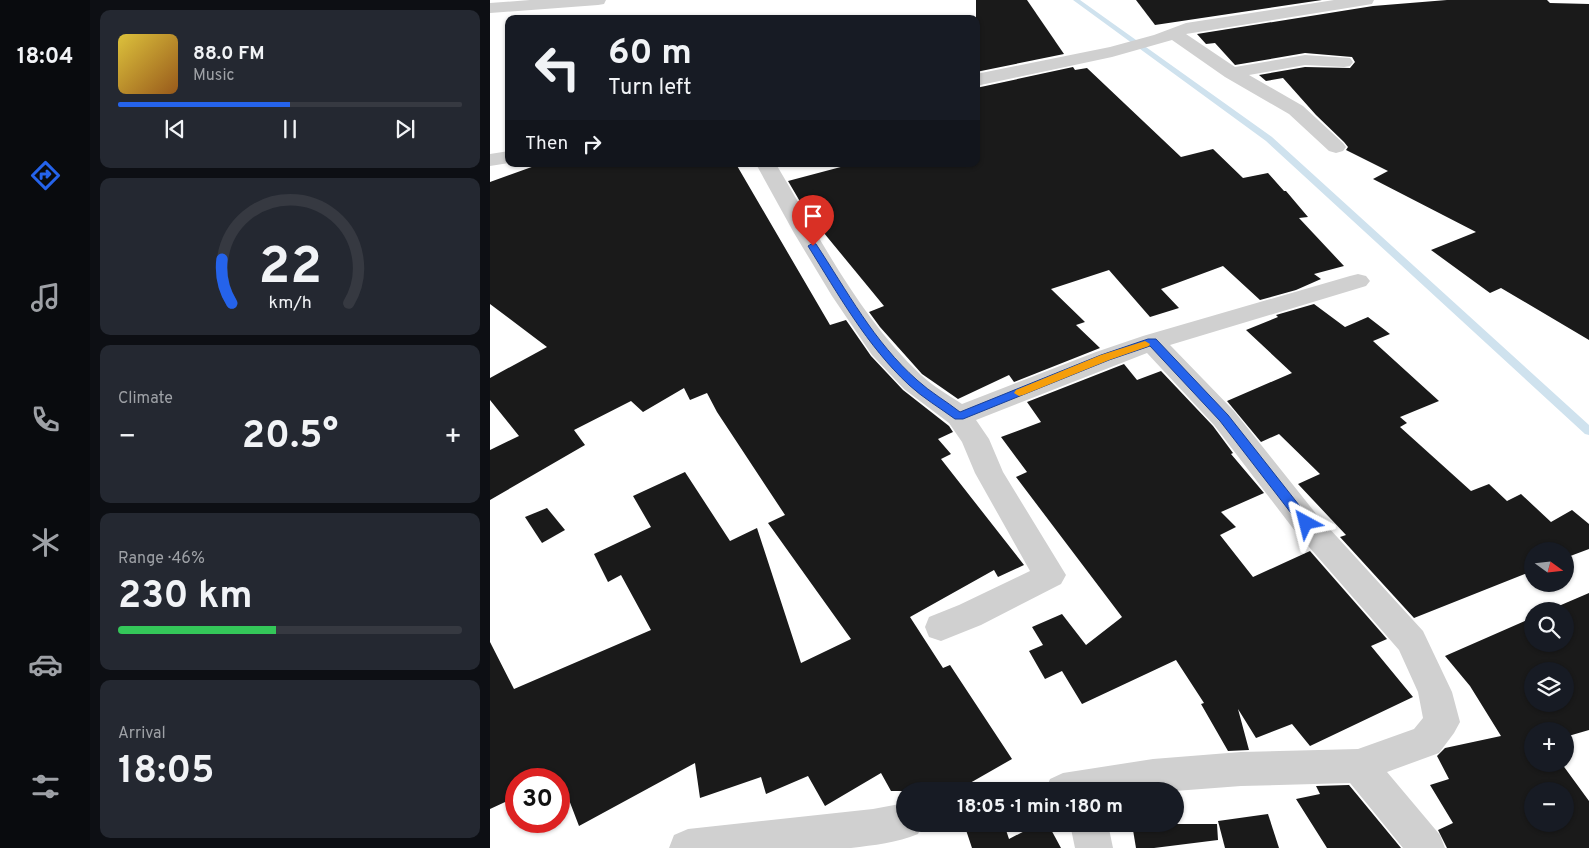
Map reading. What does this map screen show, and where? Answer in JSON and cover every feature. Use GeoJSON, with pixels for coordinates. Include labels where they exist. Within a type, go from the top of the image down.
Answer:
{"type":"FeatureCollection","features":[{"type":"Feature","properties":{"kind":"street"},"geometry":{"type":"LineString","coordinates":[[490,8],[598,0]]}},
{"type":"Feature","properties":{"kind":"street"},"geometry":{"type":"LineString","coordinates":[[980,79],[1112,52],[1167,36],[1186,28],[1297,5],[1366,0]]}},
{"type":"Feature","properties":{"kind":"street"},"geometry":{"type":"LineString","coordinates":[[1167,36],[1296,110],[1336,147]]}},
{"type":"Feature","properties":{"kind":"street"},"geometry":{"type":"LineString","coordinates":[[1232,73],[1305,60],[1344,62]]}},
{"type":"Feature","properties":{"kind":"street"},"geometry":{"type":"LineString","coordinates":[[490,160],[505,158]]}},
{"type":"Feature","properties":{"kind":"street"},"geometry":{"type":"LineString","coordinates":[[768,167],[804,233],[844,296],[881,349],[913,383],[959,416],[975,439],[989,473],[1036,555],[1050,575],[970,615],[941,627]]}},
{"type":"Feature","properties":{"kind":"street"},"geometry":{"type":"LineString","coordinates":[[959,416],[1105,358],[1152,342],[1358,281]]}},
{"type":"Feature","properties":{"kind":"street"},"geometry":{"type":"LineString","coordinates":[[1120,782],[1153,776],[1241,769],[1358,766],[1426,740],[1442,722],[1435,692],[1412,641],[1306,523],[1224,418],[1152,342]]}},
{"type":"Feature","properties":{"kind":"street"},"geometry":{"type":"LineString","coordinates":[[1358,766],[1401,815],[1426,848]]}},
{"type":"Feature","properties":{"kind":"street"},"geometry":{"type":"LineString","coordinates":[[688,848],[873,827],[896,823]]}},
{"type":"Feature","properties":{"kind":"street"},"geometry":{"type":"LineString","coordinates":[[1091,832],[1094,848]]}},
{"type":"Feature","properties":{"kind":"building"},"geometry":{"type":"Polygon","coordinates":[[[976,0],[1027,0],[1064,54],[980,71],[980,15],[976,15],[976,0]]]}},
{"type":"Feature","properties":{"kind":"building"},"geometry":{"type":"Polygon","coordinates":[[[1136,0],[1322,0],[1155,25],[1136,0]]]}},
{"type":"Feature","properties":{"kind":"building"},"geometry":{"type":"Polygon","coordinates":[[[1447,0],[1547,0],[1550,3],[1589,4],[1589,340],[1501,288],[1490,293],[1431,250],[1476,232],[1373,179],[1388,171],[1346,150],[1348,147],[1344,142],[1316,115],[1283,78],[1266,81],[1259,75],[1305,67],[1350,68],[1355,62],[1352,57],[1305,53],[1235,65],[1215,43],[1206,44],[1197,34],[1373,6],[1447,0]]]}},
{"type":"Feature","properties":{"kind":"building"},"geometry":{"type":"Polygon","coordinates":[[[1073,67],[1075,70],[1087,68],[1181,157],[1213,149],[1243,178],[1268,173],[1308,217],[1299,218],[1344,266],[1314,274],[1321,279],[1296,290],[1260,300],[1223,266],[1161,289],[1179,308],[1150,317],[1109,270],[1051,289],[1085,322],[1076,325],[1100,348],[1014,382],[1009,375],[958,399],[922,374],[880,327],[869,312],[884,306],[805,210],[788,181],[841,167],[980,167],[980,87],[1073,67]]]}},
{"type":"Feature","properties":{"kind":"building"},"geometry":{"type":"Polygon","coordinates":[[[532,167],[738,167],[830,325],[846,320],[871,356],[903,390],[949,426],[953,432],[938,439],[951,454],[941,459],[1024,565],[998,577],[994,570],[910,617],[943,668],[950,665],[1012,759],[972,782],[896,782],[896,791],[891,791],[881,773],[825,806],[808,776],[766,794],[761,777],[700,798],[695,763],[579,826],[570,802],[570,768],[505,768],[505,802],[490,809],[490,642],[514,689],[651,630],[621,575],[608,582],[594,554],[651,527],[633,496],[685,472],[730,541],[757,528],[801,663],[851,639],[768,523],[785,515],[717,412],[707,393],[690,400],[684,388],[643,412],[631,401],[574,430],[585,445],[490,500],[490,450],[519,436],[490,400],[490,378],[547,347],[490,304],[490,182],[532,167]]]}},
{"type":"Feature","properties":{"kind":"building"},"geometry":{"type":"Polygon","coordinates":[[[1314,304],[1345,327],[1368,317],[1390,334],[1373,341],[1439,401],[1400,417],[1407,423],[1400,427],[1471,491],[1489,484],[1507,501],[1521,494],[1551,522],[1572,510],[1589,524],[1589,549],[1574,555],[1574,542],[1524,542],[1524,574],[1414,618],[1340,537],[1346,535],[1298,484],[1320,474],[1279,434],[1261,442],[1227,401],[1292,373],[1246,330],[1278,317],[1276,315],[1314,304]]]}},
{"type":"Feature","properties":{"kind":"building"},"geometry":{"type":"Polygon","coordinates":[[[1124,364],[1137,380],[1161,371],[1213,426],[1233,453],[1231,454],[1264,493],[1221,512],[1236,527],[1220,535],[1253,577],[1310,551],[1387,639],[1371,646],[1413,697],[1310,746],[1292,724],[1256,738],[1238,709],[1249,750],[1228,751],[1201,704],[1204,703],[1176,660],[1082,704],[1062,671],[1045,679],[1029,651],[1043,645],[1032,627],[1062,614],[1086,645],[1122,617],[1016,477],[1027,472],[1001,437],[1041,422],[1027,402],[1124,364]]]}},
{"type":"Feature","properties":{"kind":"building"},"geometry":{"type":"Polygon","coordinates":[[[547,508],[565,530],[542,543],[525,517],[547,508]]]}},
{"type":"Feature","properties":{"kind":"building"},"geometry":{"type":"Polygon","coordinates":[[[1589,593],[1589,730],[1574,734],[1574,722],[1524,722],[1524,772],[1568,772],[1589,801],[1589,848],[1447,848],[1438,830],[1453,823],[1430,785],[1449,779],[1437,756],[1445,748],[1501,736],[1470,686],[1445,656],[1524,621],[1524,652],[1574,652],[1574,602],[1568,602],[1589,593]]]}},
{"type":"Feature","properties":{"kind":"building"},"geometry":{"type":"Polygon","coordinates":[[[1349,785],[1401,848],[1327,848],[1296,799],[1320,794],[1316,786],[1349,785]]]}},
{"type":"Feature","properties":{"kind":"building"},"geometry":{"type":"Polygon","coordinates":[[[1268,814],[1279,848],[1225,848],[1218,821],[1268,814]]]}},
{"type":"Feature","properties":{"kind":"building"},"geometry":{"type":"Polygon","coordinates":[[[1184,824],[1217,824],[1218,840],[1154,848],[1136,848],[1133,832],[1184,832],[1184,824]]]}},
{"type":"Feature","properties":{"kind":"building"},"geometry":{"type":"Polygon","coordinates":[[[967,832],[1007,832],[1009,839],[1023,832],[1052,832],[1061,848],[972,848],[967,832]]]}},
{"type":"Feature","properties":{"kind":"waterway"},"geometry":{"type":"LineString","coordinates":[[1076,0],[1269,139],[1589,431]]}},
{"type":"Feature","properties":{"kind":"slow traffic"},"geometry":{"type":"LineString","coordinates":[[1019,393],[1145,344]]}},
{"type":"Feature","properties":{"kind":"route"},"geometry":{"type":"LineString","coordinates":[[813,246],[844,296],[881,349],[913,383],[959,416],[1105,358],[1152,342],[1224,418],[1306,523]]}}]}
